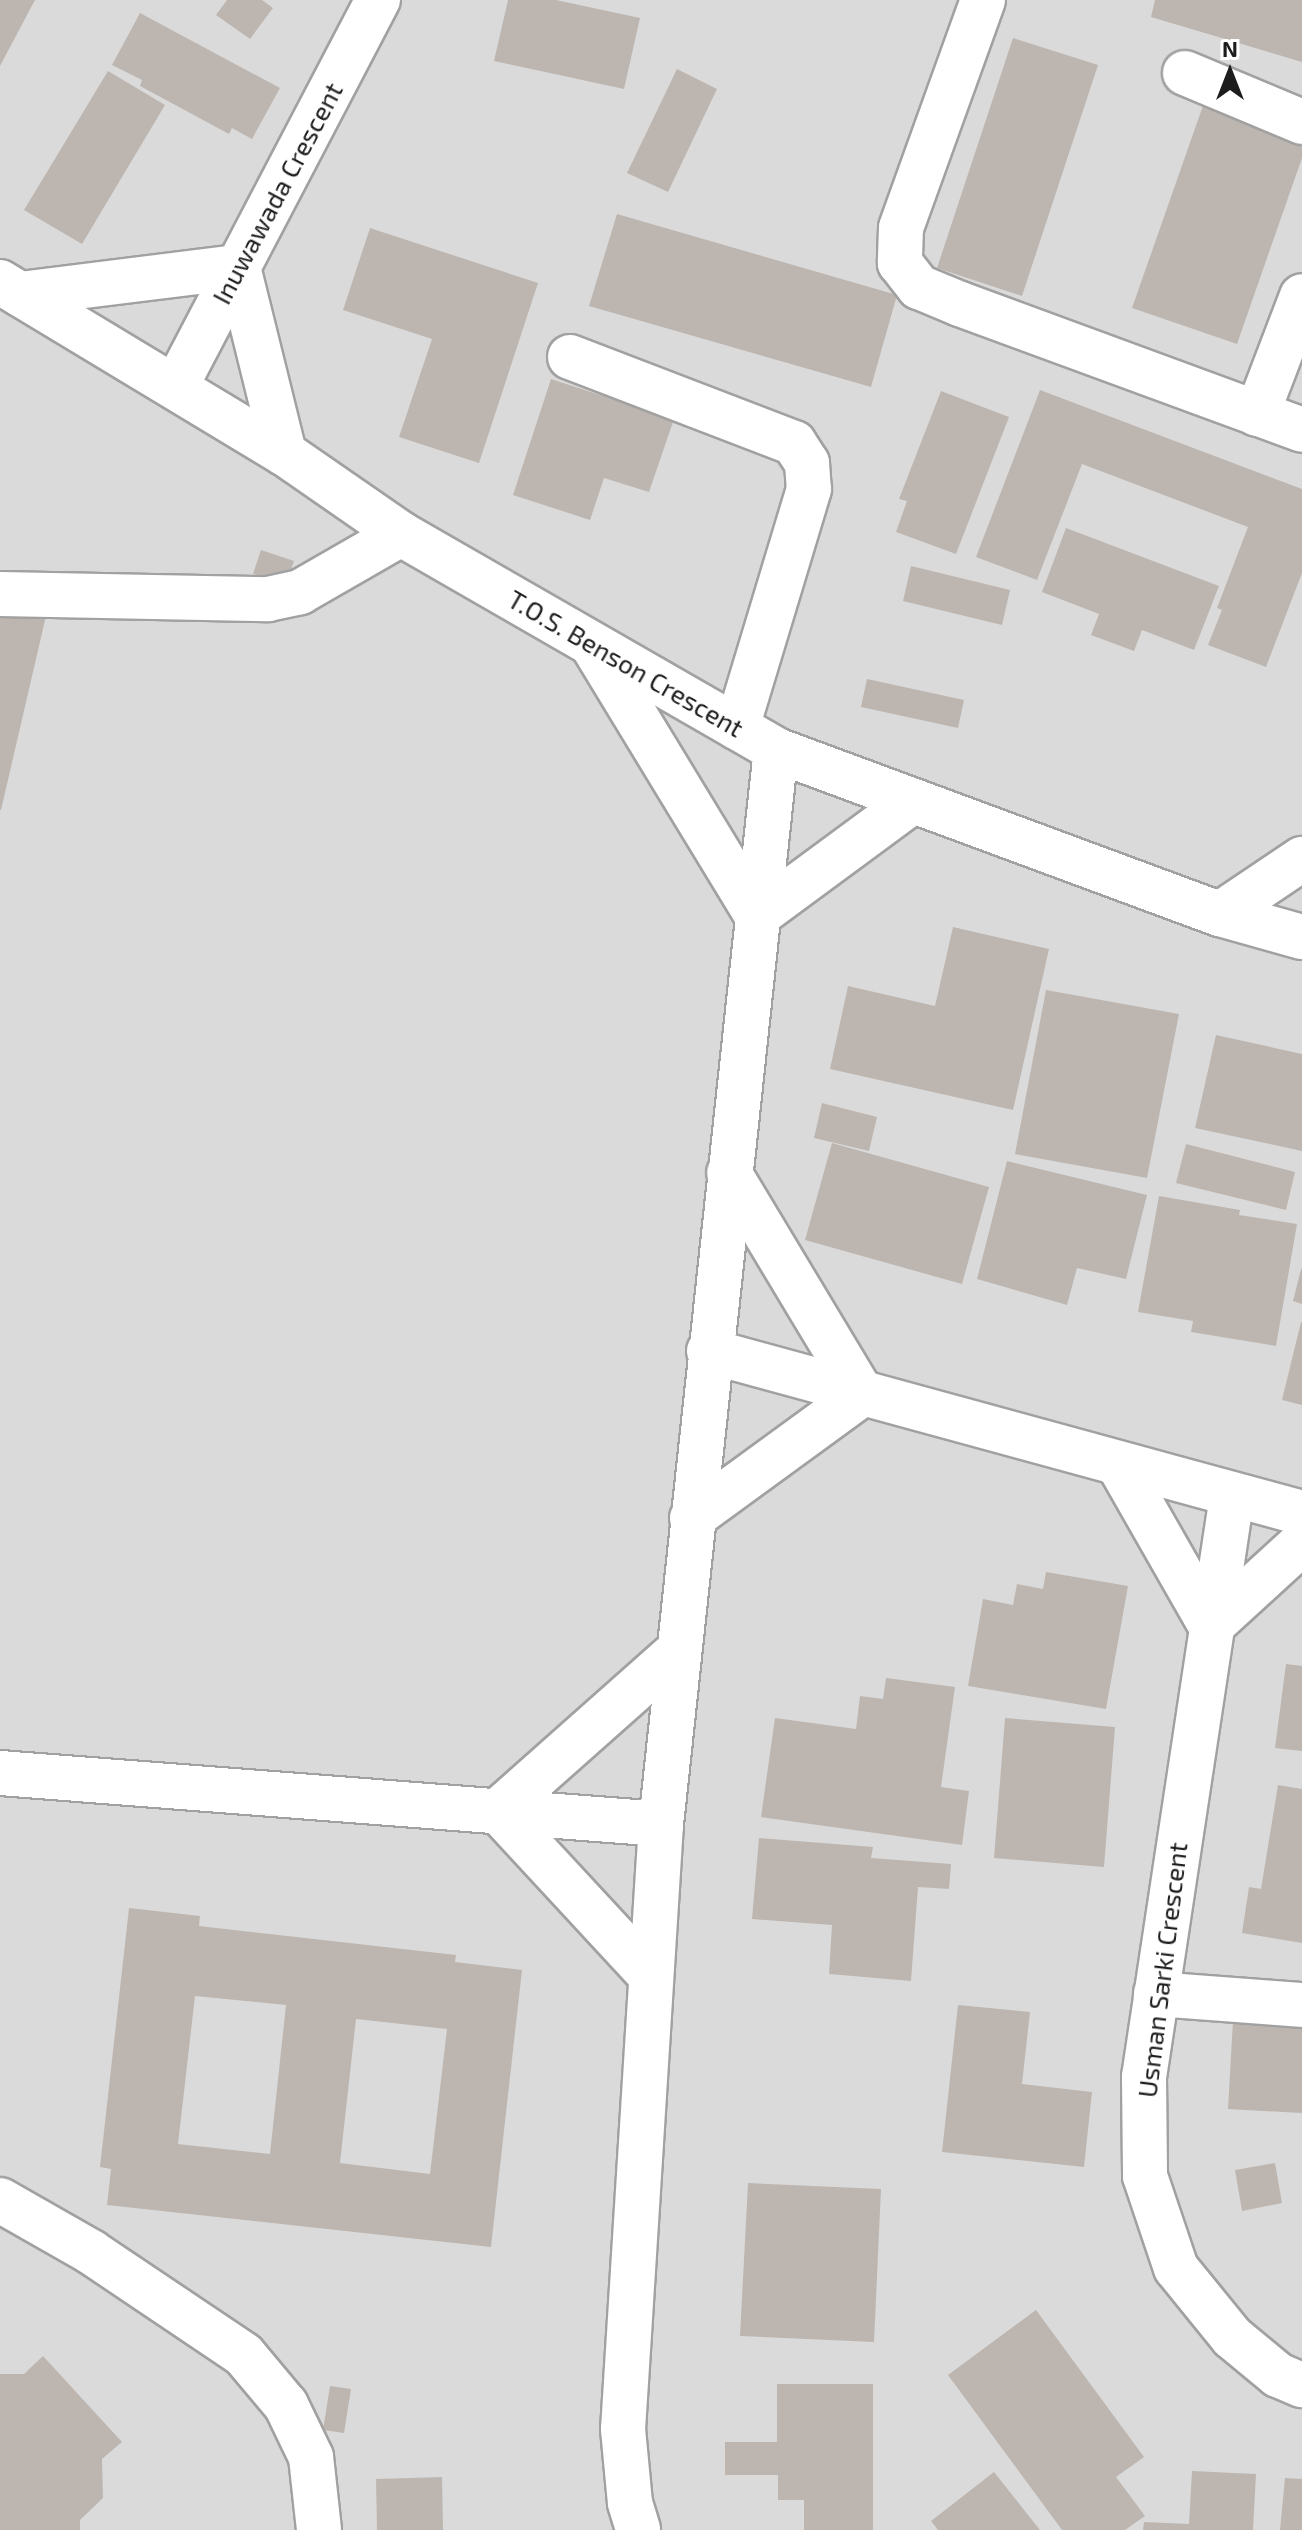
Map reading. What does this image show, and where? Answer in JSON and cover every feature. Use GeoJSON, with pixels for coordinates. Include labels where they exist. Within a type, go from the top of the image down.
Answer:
{"type":"FeatureCollection","features":[{"type":"Feature","properties":{"kind":"street","name":"Inuwawada Crescent"},"geometry":{"type":"LineString","coordinates":[[176,386],[378,0]]}},
{"type":"Feature","properties":{"kind":"street"},"geometry":{"type":"LineString","coordinates":[[983,0],[901,228],[900,263],[919,287],[933,293],[1302,430]]}},
{"type":"Feature","properties":{"kind":"street"},"geometry":{"type":"LineString","coordinates":[[1185,73],[1302,122]]}},
{"type":"Feature","properties":{"kind":"street"},"geometry":{"type":"LineString","coordinates":[[10,288],[238,267],[284,453]]}},
{"type":"Feature","properties":{"kind":"street","name":"T.O.S. Benson Crescent"},"geometry":{"type":"LineString","coordinates":[[10,288],[284,453],[401,534],[776,750],[1220,914],[1302,937]]}},
{"type":"Feature","properties":{"kind":"street"},"geometry":{"type":"LineString","coordinates":[[1257,414],[1302,296]]}},
{"type":"Feature","properties":{"kind":"street"},"geometry":{"type":"LineString","coordinates":[[570,357],[794,443],[807,463],[809,489],[737,727]]}},
{"type":"Feature","properties":{"kind":"street"},"geometry":{"type":"LineString","coordinates":[[0,594],[268,599],[300,592],[401,534]]}},
{"type":"Feature","properties":{"kind":"street"},"geometry":{"type":"LineString","coordinates":[[589,640],[757,916]]}},
{"type":"Feature","properties":{"kind":"street"},"geometry":{"type":"LineString","coordinates":[[638,2530],[630,2503],[623,2429],[661,1824],[709,1351],[776,750]]}},
{"type":"Feature","properties":{"kind":"street"},"geometry":{"type":"LineString","coordinates":[[757,916],[913,801]]}},
{"type":"Feature","properties":{"kind":"street"},"geometry":{"type":"LineString","coordinates":[[1220,914],[1302,859]]}},
{"type":"Feature","properties":{"kind":"street"},"geometry":{"type":"LineString","coordinates":[[729,1173],[862,1394]]}},
{"type":"Feature","properties":{"kind":"street"},"geometry":{"type":"LineString","coordinates":[[709,1351],[1302,1513]]}},
{"type":"Feature","properties":{"kind":"street"},"geometry":{"type":"LineString","coordinates":[[692,1518],[862,1394]]}},
{"type":"Feature","properties":{"kind":"street"},"geometry":{"type":"LineString","coordinates":[[1119,1465],[1211,1626],[1302,1543]]}},
{"type":"Feature","properties":{"kind":"street","name":"Usman Sarki Crescent"},"geometry":{"type":"LineString","coordinates":[[1232,1496],[1144,2077],[1145,2176],[1176,2268],[1232,2337],[1278,2375],[1302,2385]]}},
{"type":"Feature","properties":{"kind":"street"},"geometry":{"type":"LineString","coordinates":[[498,1811],[678,1651]]}},
{"type":"Feature","properties":{"kind":"street"},"geometry":{"type":"LineString","coordinates":[[0,1773],[661,1824]]}},
{"type":"Feature","properties":{"kind":"street"},"geometry":{"type":"LineString","coordinates":[[498,1811],[651,1976]]}},
{"type":"Feature","properties":{"kind":"street"},"geometry":{"type":"LineString","coordinates":[[1156,1994],[1302,2005]]}},
{"type":"Feature","properties":{"kind":"street"},"geometry":{"type":"LineString","coordinates":[[0,2200],[91,2252],[244,2355],[286,2405],[311,2457],[319,2530]]}},
{"type":"Feature","properties":{"kind":"shaded area"},"geometry":{"type":"Polygon","coordinates":[[[0,0],[1302,0],[1302,2530],[0,2530],[0,0]]]}},
{"type":"Feature","properties":{"kind":"building"},"geometry":{"type":"Polygon","coordinates":[[[0,0],[35,0],[0,66],[0,0]]]}},
{"type":"Feature","properties":{"kind":"building"},"geometry":{"type":"Polygon","coordinates":[[[227,0],[262,0],[273,8],[250,39],[216,15],[227,0]]]}},
{"type":"Feature","properties":{"kind":"building"},"geometry":{"type":"Polygon","coordinates":[[[508,0],[556,0],[640,18],[624,89],[494,61],[508,0]]]}},
{"type":"Feature","properties":{"kind":"building"},"geometry":{"type":"Polygon","coordinates":[[[1155,0],[1302,0],[1302,62],[1151,17],[1155,0]]]}},
{"type":"Feature","properties":{"kind":"building"},"geometry":{"type":"Polygon","coordinates":[[[140,13],[280,88],[252,139],[232,128],[229,134],[140,86],[142,80],[112,65],[140,13]]]}},
{"type":"Feature","properties":{"kind":"building"},"geometry":{"type":"Polygon","coordinates":[[[1013,38],[1098,65],[1022,296],[937,268],[1013,38]]]}},
{"type":"Feature","properties":{"kind":"building"},"geometry":{"type":"Polygon","coordinates":[[[677,69],[717,89],[668,192],[627,173],[677,69]]]}},
{"type":"Feature","properties":{"kind":"building"},"geometry":{"type":"Polygon","coordinates":[[[108,71],[165,105],[82,244],[24,210],[108,71]]]}},
{"type":"Feature","properties":{"kind":"building"},"geometry":{"type":"Polygon","coordinates":[[[1206,97],[1302,131],[1302,158],[1237,344],[1132,308],[1206,97]]]}},
{"type":"Feature","properties":{"kind":"building"},"geometry":{"type":"Polygon","coordinates":[[[617,214],[897,295],[871,387],[589,306],[617,214]]]}},
{"type":"Feature","properties":{"kind":"building"},"geometry":{"type":"Polygon","coordinates":[[[370,228],[538,283],[479,463],[399,437],[432,339],[343,310],[370,228]]]}},
{"type":"Feature","properties":{"kind":"building"},"geometry":{"type":"Polygon","coordinates":[[[551,379],[674,419],[649,492],[604,478],[590,520],[513,495],[551,379]]]}},
{"type":"Feature","properties":{"kind":"building"},"geometry":{"type":"Polygon","coordinates":[[[1040,390],[1302,489],[1302,573],[1266,667],[1208,645],[1222,610],[1217,608],[1248,527],[1082,464],[1037,580],[976,557],[1040,390]]]}},
{"type":"Feature","properties":{"kind":"building"},"geometry":{"type":"Polygon","coordinates":[[[941,391],[1009,417],[956,554],[896,532],[907,501],[899,499],[941,391]]]}},
{"type":"Feature","properties":{"kind":"building"},"geometry":{"type":"Polygon","coordinates":[[[1066,528],[1219,586],[1194,650],[1142,630],[1134,651],[1091,635],[1099,614],[1042,592],[1066,528]]]}},
{"type":"Feature","properties":{"kind":"building"},"geometry":{"type":"Polygon","coordinates":[[[261,550],[294,561],[286,585],[253,574],[261,550]]]}},
{"type":"Feature","properties":{"kind":"building"},"geometry":{"type":"Polygon","coordinates":[[[911,566],[1010,590],[1002,625],[903,601],[911,566]]]}},
{"type":"Feature","properties":{"kind":"building"},"geometry":{"type":"Polygon","coordinates":[[[0,605],[46,616],[1,810],[0,810],[0,605]]]}},
{"type":"Feature","properties":{"kind":"building"},"geometry":{"type":"Polygon","coordinates":[[[867,679],[964,700],[958,728],[861,707],[867,679]]]}},
{"type":"Feature","properties":{"kind":"building"},"geometry":{"type":"Polygon","coordinates":[[[953,927],[1049,949],[1013,1110],[830,1069],[848,986],[935,1006],[953,927]]]}},
{"type":"Feature","properties":{"kind":"building"},"geometry":{"type":"Polygon","coordinates":[[[1046,990],[1179,1014],[1147,1178],[1015,1154],[1046,990]]]}},
{"type":"Feature","properties":{"kind":"building"},"geometry":{"type":"Polygon","coordinates":[[[1216,1035],[1302,1054],[1302,1151],[1195,1128],[1216,1035]]]}},
{"type":"Feature","properties":{"kind":"building"},"geometry":{"type":"Polygon","coordinates":[[[822,1103],[877,1117],[869,1151],[814,1138],[822,1103]]]}},
{"type":"Feature","properties":{"kind":"building"},"geometry":{"type":"Polygon","coordinates":[[[832,1143],[989,1187],[962,1284],[805,1240],[832,1143]]]}},
{"type":"Feature","properties":{"kind":"building"},"geometry":{"type":"Polygon","coordinates":[[[1186,1144],[1295,1172],[1286,1210],[1176,1183],[1186,1144]]]}},
{"type":"Feature","properties":{"kind":"building"},"geometry":{"type":"Polygon","coordinates":[[[1007,1161],[1147,1195],[1126,1279],[1077,1268],[1067,1305],[977,1279],[1007,1161]]]}},
{"type":"Feature","properties":{"kind":"building"},"geometry":{"type":"Polygon","coordinates":[[[1159,1196],[1240,1210],[1239,1215],[1297,1224],[1276,1346],[1191,1332],[1193,1321],[1138,1312],[1159,1196]]]}},
{"type":"Feature","properties":{"kind":"building"},"geometry":{"type":"Polygon","coordinates":[[[1302,1269],[1302,1304],[1293,1301],[1302,1269]]]}},
{"type":"Feature","properties":{"kind":"building"},"geometry":{"type":"Polygon","coordinates":[[[1302,1322],[1302,1405],[1282,1400],[1302,1322]]]}},
{"type":"Feature","properties":{"kind":"building"},"geometry":{"type":"Polygon","coordinates":[[[1046,1572],[1128,1586],[1106,1709],[968,1686],[983,1599],[1013,1605],[1017,1584],[1043,1589],[1046,1572]]]}},
{"type":"Feature","properties":{"kind":"building"},"geometry":{"type":"Polygon","coordinates":[[[1286,1664],[1302,1666],[1302,1751],[1275,1748],[1286,1664]]]}},
{"type":"Feature","properties":{"kind":"building"},"geometry":{"type":"Polygon","coordinates":[[[886,1678],[955,1687],[941,1787],[969,1791],[962,1845],[761,1817],[775,1718],[856,1729],[860,1696],[883,1699],[886,1678]]]}},
{"type":"Feature","properties":{"kind":"building"},"geometry":{"type":"Polygon","coordinates":[[[1005,1718],[1115,1727],[1104,1867],[994,1858],[1005,1718]]]}},
{"type":"Feature","properties":{"kind":"building"},"geometry":{"type":"Polygon","coordinates":[[[1278,1785],[1302,1789],[1302,1943],[1242,1933],[1249,1887],[1261,1889],[1278,1785]]]}},
{"type":"Feature","properties":{"kind":"building"},"geometry":{"type":"Polygon","coordinates":[[[759,1838],[873,1847],[871,1858],[951,1864],[949,1889],[918,1887],[911,1981],[829,1974],[832,1925],[752,1919],[759,1838]]]}},
{"type":"Feature","properties":{"kind":"building"},"geometry":{"type":"Polygon","coordinates":[[[129,1908],[200,1916],[199,1926],[456,1955],[455,1962],[522,1970],[491,2247],[107,2205],[111,2169],[100,2167],[129,1908]],[[195,1996],[178,2144],[270,2154],[286,2005],[195,1996]],[[356,2019],[340,2163],[430,2174],[447,2029],[356,2019]]]}},
{"type":"Feature","properties":{"kind":"building"},"geometry":{"type":"Polygon","coordinates":[[[958,2005],[1030,2012],[1022,2084],[1092,2092],[1084,2167],[942,2152],[958,2005]]]}},
{"type":"Feature","properties":{"kind":"building"},"geometry":{"type":"Polygon","coordinates":[[[1233,2020],[1302,2023],[1302,2113],[1228,2109],[1233,2020]]]}},
{"type":"Feature","properties":{"kind":"building"},"geometry":{"type":"Polygon","coordinates":[[[1275,2163],[1282,2203],[1242,2211],[1235,2170],[1275,2163]]]}},
{"type":"Feature","properties":{"kind":"building"},"geometry":{"type":"Polygon","coordinates":[[[748,2183],[881,2189],[874,2342],[740,2336],[748,2183]]]}},
{"type":"Feature","properties":{"kind":"building"},"geometry":{"type":"Polygon","coordinates":[[[1036,2310],[1144,2457],[1116,2477],[1145,2516],[1125,2530],[1062,2530],[948,2375],[1036,2310]]]}},
{"type":"Feature","properties":{"kind":"building"},"geometry":{"type":"Polygon","coordinates":[[[43,2356],[122,2442],[102,2459],[103,2498],[80,2520],[80,2530],[0,2530],[0,2374],[24,2374],[43,2356]]]}},
{"type":"Feature","properties":{"kind":"building"},"geometry":{"type":"Polygon","coordinates":[[[777,2384],[873,2384],[873,2530],[804,2530],[804,2500],[778,2500],[778,2475],[725,2475],[725,2442],[777,2442],[777,2384]]]}},
{"type":"Feature","properties":{"kind":"building"},"geometry":{"type":"Polygon","coordinates":[[[330,2386],[351,2389],[344,2433],[323,2430],[330,2386]]]}},
{"type":"Feature","properties":{"kind":"building"},"geometry":{"type":"Polygon","coordinates":[[[1192,2471],[1256,2474],[1253,2530],[1143,2530],[1144,2522],[1189,2524],[1192,2471]]]}},
{"type":"Feature","properties":{"kind":"building"},"geometry":{"type":"Polygon","coordinates":[[[994,2472],[1040,2530],[938,2530],[931,2521],[994,2472]]]}},
{"type":"Feature","properties":{"kind":"building"},"geometry":{"type":"Polygon","coordinates":[[[442,2477],[443,2530],[377,2530],[376,2479],[442,2477]]]}},
{"type":"Feature","properties":{"kind":"building"},"geometry":{"type":"Polygon","coordinates":[[[1285,2478],[1302,2479],[1302,2530],[1280,2530],[1285,2478]]]}}]}
